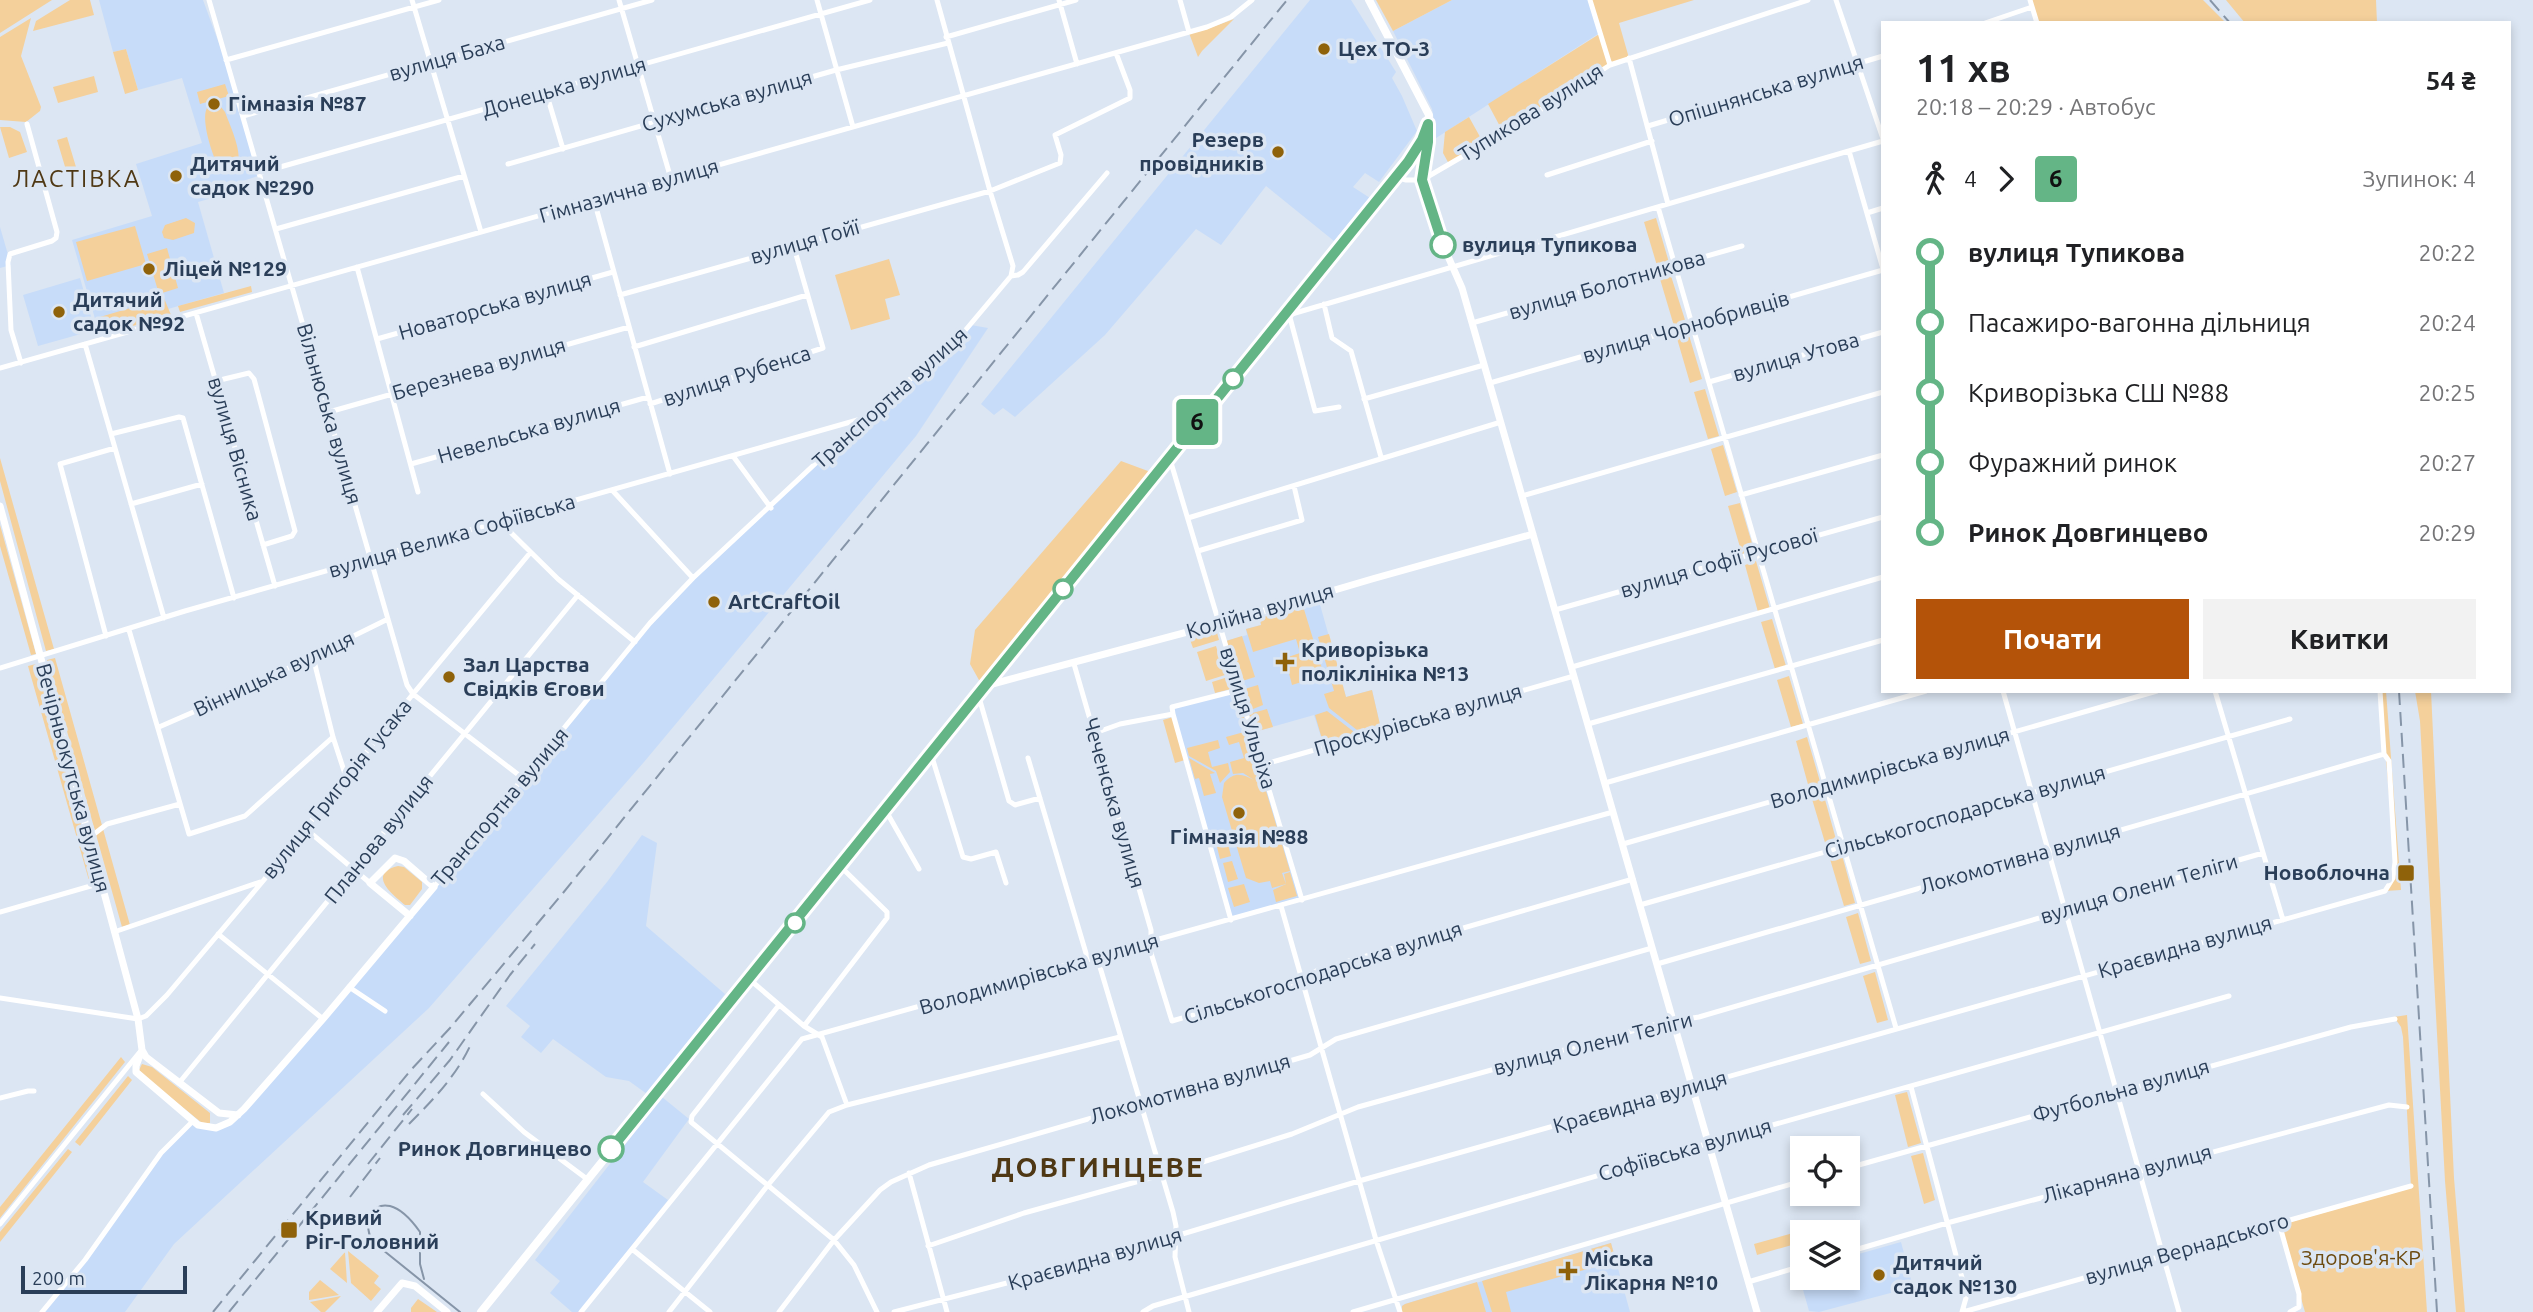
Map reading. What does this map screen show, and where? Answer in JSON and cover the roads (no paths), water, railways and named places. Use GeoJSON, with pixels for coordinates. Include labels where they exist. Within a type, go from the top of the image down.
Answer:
{"type":"FeatureCollection","features":[{"type":"Feature","properties":{"kind":"main road"},"geometry":{"type":"LineString","coordinates":[[481,1312],[1170,456],[1286,316],[1422,140],[1428,124],[1427,109],[1369,0]]}},
{"type":"Feature","properties":{"kind":"street","name":"Вільнюська вулиця"},"geometry":{"type":"LineString","coordinates":[[209,0],[407,685],[413,694]]}},
{"type":"Feature","properties":{"kind":"street"},"geometry":{"type":"LineString","coordinates":[[226,60],[413,4],[439,0]]}},
{"type":"Feature","properties":{"kind":"street"},"geometry":{"type":"LineString","coordinates":[[619,0],[671,179]]}},
{"type":"Feature","properties":{"kind":"street","name":"вулиця Баха"},"geometry":{"type":"LineString","coordinates":[[243,116],[652,0]]}},
{"type":"Feature","properties":{"kind":"street"},"geometry":{"type":"LineString","coordinates":[[817,0],[853,127]]}},
{"type":"Feature","properties":{"kind":"street","name":"Донецька вулиця"},"geometry":{"type":"LineString","coordinates":[[259,173],[870,0]]}},
{"type":"Feature","properties":{"kind":"street"},"geometry":{"type":"LineString","coordinates":[[937,0],[1013,266],[1010,276]]}},
{"type":"Feature","properties":{"kind":"street","name":"Сухумська вулиця"},"geometry":{"type":"LineString","coordinates":[[508,164],[836,70],[905,55],[1060,2],[1076,0]]}},
{"type":"Feature","properties":{"kind":"street"},"geometry":{"type":"LineString","coordinates":[[1180,0],[1189,33]]}},
{"type":"Feature","properties":{"kind":"street","name":"Гімназична вулиця"},"geometry":{"type":"LineString","coordinates":[[0,368],[1189,33],[1221,23],[1252,0]]}},
{"type":"Feature","properties":{"kind":"street"},"geometry":{"type":"LineString","coordinates":[[1590,0],[1610,65]]}},
{"type":"Feature","properties":{"kind":"street","name":"Тупикова вулиця"},"geometry":{"type":"LineString","coordinates":[[1422,180],[1520,123],[1610,65],[1808,0]]}},
{"type":"Feature","properties":{"kind":"street"},"geometry":{"type":"LineString","coordinates":[[1836,0],[1881,134]]}},
{"type":"Feature","properties":{"kind":"street"},"geometry":{"type":"LineString","coordinates":[[2030,0],[2036,21]]}},
{"type":"Feature","properties":{"kind":"street"},"geometry":{"type":"LineString","coordinates":[[1060,2],[1077,64]]}},
{"type":"Feature","properties":{"kind":"street"},"geometry":{"type":"LineString","coordinates":[[413,4],[481,232]]}},
{"type":"Feature","properties":{"kind":"street"},"geometry":{"type":"LineString","coordinates":[[1990,21],[2032,7]]}},
{"type":"Feature","properties":{"kind":"street","name":"вулиця Гойї"},"geometry":{"type":"LineString","coordinates":[[620,295],[793,244],[990,191],[1060,163],[1061,155],[1055,135],[1130,98],[1130,90],[1116,53]]}},
{"type":"Feature","properties":{"kind":"street","name":"Опішнянська вулиця"},"geometry":{"type":"LineString","coordinates":[[1648,126],[1881,56]]}},
{"type":"Feature","properties":{"kind":"street","name":"Тупикова вулиця"},"geometry":{"type":"LineString","coordinates":[[1629,58],[1668,204]]}},
{"type":"Feature","properties":{"kind":"street"},"geometry":{"type":"LineString","coordinates":[[546,92],[563,149]]}},
{"type":"Feature","properties":{"kind":"street"},"geometry":{"type":"LineString","coordinates":[[21,363],[11,330],[8,262],[10,254],[52,241],[57,232],[27,124]]}},
{"type":"Feature","properties":{"kind":"street"},"geometry":{"type":"LineString","coordinates":[[1428,124],[1422,180],[1443,245],[1454,265],[1490,383],[1757,1312]]}},
{"type":"Feature","properties":{"kind":"street","name":"Опішнянська вулиця"},"geometry":{"type":"LineString","coordinates":[[1547,175],[1652,141]]}},
{"type":"Feature","properties":{"kind":"street"},"geometry":{"type":"LineString","coordinates":[[1339,407],[1315,411],[1286,316],[1881,141]]}},
{"type":"Feature","properties":{"kind":"street"},"geometry":{"type":"LineString","coordinates":[[1849,151],[1881,263]]}},
{"type":"Feature","properties":{"kind":"street","name":"Транспортна вулиця"},"geometry":{"type":"LineString","coordinates":[[192,1122],[206,1128],[216,1128],[238,1115],[410,916],[635,642],[693,578],[771,508],[864,418],[958,339],[1010,276],[1023,271],[1107,173]]}},
{"type":"Feature","properties":{"kind":"street"},"geometry":{"type":"LineString","coordinates":[[276,229],[464,176]]}},
{"type":"Feature","properties":{"kind":"street"},"geometry":{"type":"LineString","coordinates":[[1395,177],[1422,180]]}},
{"type":"Feature","properties":{"kind":"street"},"geometry":{"type":"LineString","coordinates":[[594,200],[670,474]]}},
{"type":"Feature","properties":{"kind":"street"},"geometry":{"type":"LineString","coordinates":[[1658,207],[1895,1028]]}},
{"type":"Feature","properties":{"kind":"street"},"geometry":{"type":"LineString","coordinates":[[1867,213],[1881,209]]}},
{"type":"Feature","properties":{"kind":"street"},"geometry":{"type":"LineString","coordinates":[[634,347],[807,295],[793,244]]}},
{"type":"Feature","properties":{"kind":"street","name":"вулиця Болотникова"},"geometry":{"type":"LineString","coordinates":[[1472,323],[1742,246]]}},
{"type":"Feature","properties":{"kind":"street","name":"Новаторська вулиця"},"geometry":{"type":"LineString","coordinates":[[357,267],[418,492]]}},
{"type":"Feature","properties":{"kind":"street","name":"вулиця Чорнобривців"},"geometry":{"type":"LineString","coordinates":[[1490,383],[1881,271]]}},
{"type":"Feature","properties":{"kind":"street","name":"Новаторська вулиця"},"geometry":{"type":"LineString","coordinates":[[377,339],[613,272]]}},
{"type":"Feature","properties":{"kind":"street","name":"вулиця Рубенса"},"geometry":{"type":"LineString","coordinates":[[649,400],[823,348],[807,295]]}},
{"type":"Feature","properties":{"kind":"street"},"geometry":{"type":"LineString","coordinates":[[1324,304],[1332,338],[1351,351],[1381,457]]}},
{"type":"Feature","properties":{"kind":"street","name":"вулиця Вісника"},"geometry":{"type":"LineString","coordinates":[[196,313],[275,586]]}},
{"type":"Feature","properties":{"kind":"street","name":"Березнева вулиця"},"geometry":{"type":"LineString","coordinates":[[329,412],[629,327]]}},
{"type":"Feature","properties":{"kind":"street","name":"вулиця Утова"},"geometry":{"type":"LineString","coordinates":[[1709,382],[1881,333]]}},
{"type":"Feature","properties":{"kind":"street"},"geometry":{"type":"LineString","coordinates":[[85,344],[164,618]]}},
{"type":"Feature","properties":{"kind":"street"},"geometry":{"type":"LineString","coordinates":[[1364,399],[1484,365]]}},
{"type":"Feature","properties":{"kind":"street"},"geometry":{"type":"LineString","coordinates":[[216,381],[249,373],[254,379],[295,531],[292,536],[263,545]]}},
{"type":"Feature","properties":{"kind":"street"},"geometry":{"type":"LineString","coordinates":[[1522,496],[1881,393]]}},
{"type":"Feature","properties":{"kind":"street","name":"Невельська вулиця"},"geometry":{"type":"LineString","coordinates":[[411,464],[649,400]]}},
{"type":"Feature","properties":{"kind":"street"},"geometry":{"type":"LineString","coordinates":[[111,435],[181,417],[234,598]]}},
{"type":"Feature","properties":{"kind":"street","name":"вулиця Велика Софіївська"},"geometry":{"type":"LineString","coordinates":[[0,668],[164,618],[864,418]]}},
{"type":"Feature","properties":{"kind":"street"},"geometry":{"type":"LineString","coordinates":[[1188,518],[1501,422]]}},
{"type":"Feature","properties":{"kind":"street"},"geometry":{"type":"LineString","coordinates":[[106,636],[60,464],[115,448]]}},
{"type":"Feature","properties":{"kind":"street"},"geometry":{"type":"LineString","coordinates":[[733,456],[771,508]]}},
{"type":"Feature","properties":{"kind":"street","name":"вулиця Ульріха"},"geometry":{"type":"LineString","coordinates":[[1170,456],[1302,900]]}},
{"type":"Feature","properties":{"kind":"street"},"geometry":{"type":"LineString","coordinates":[[1741,495],[1881,456]]}},
{"type":"Feature","properties":{"kind":"street"},"geometry":{"type":"LineString","coordinates":[[131,504],[202,484]]}},
{"type":"Feature","properties":{"kind":"street"},"geometry":{"type":"LineString","coordinates":[[1198,551],[1302,520],[1294,486]]}},
{"type":"Feature","properties":{"kind":"street"},"geometry":{"type":"LineString","coordinates":[[612,490],[693,578]]}},
{"type":"Feature","properties":{"kind":"street","name":"Вечірньокутська вулиця"},"geometry":{"type":"LineString","coordinates":[[0,506],[138,1019],[142,1050]]}},
{"type":"Feature","properties":{"kind":"street","name":"вулиця Софії Русової"},"geometry":{"type":"LineString","coordinates":[[1555,610],[1881,518]]}},
{"type":"Feature","properties":{"kind":"street"},"geometry":{"type":"LineString","coordinates":[[500,522],[530,554],[635,642]]}},
{"type":"Feature","properties":{"kind":"street","name":"Колійна вулиця"},"geometry":{"type":"LineString","coordinates":[[985,685],[1074,664],[1533,534]]}},
{"type":"Feature","properties":{"kind":"street","name":"вулиця Григорія Гусака"},"geometry":{"type":"LineString","coordinates":[[138,1019],[159,1004],[264,881],[413,694],[530,554]]}},
{"type":"Feature","properties":{"kind":"street","name":"Проскурівська вулиця"},"geometry":{"type":"LineString","coordinates":[[1262,765],[1881,578]]}},
{"type":"Feature","properties":{"kind":"street","name":"Планова вулиця"},"geometry":{"type":"LineString","coordinates":[[179,1083],[578,595]]}},
{"type":"Feature","properties":{"kind":"street","name":"Вінницька вулиця"},"geometry":{"type":"LineString","coordinates":[[159,727],[234,695],[388,619]]}},
{"type":"Feature","properties":{"kind":"street"},"geometry":{"type":"LineString","coordinates":[[129,629],[189,834],[245,816],[333,737]]}},
{"type":"Feature","properties":{"kind":"street"},"geometry":{"type":"LineString","coordinates":[[1588,724],[1881,641]]}},
{"type":"Feature","properties":{"kind":"street"},"geometry":{"type":"LineString","coordinates":[[313,656],[346,777]]}},
{"type":"Feature","properties":{"kind":"street","name":"Чеченська вулиця"},"geometry":{"type":"LineString","coordinates":[[1074,664],[1151,930],[1149,943]]}},
{"type":"Feature","properties":{"kind":"street"},"geometry":{"type":"LineString","coordinates":[[1231,920],[1172,707],[1239,690]]}},
{"type":"Feature","properties":{"kind":"street"},"geometry":{"type":"LineString","coordinates":[[1605,783],[1919,693]]}},
{"type":"Feature","properties":{"kind":"street"},"geometry":{"type":"LineString","coordinates":[[2004,693],[2179,1312]]}},
{"type":"Feature","properties":{"kind":"street","name":"Володимирівська вулиця"},"geometry":{"type":"LineString","coordinates":[[1622,844],[2150,693]]}},
{"type":"Feature","properties":{"kind":"street"},"geometry":{"type":"LineString","coordinates":[[2217,693],[2283,920]]}},
{"type":"Feature","properties":{"kind":"street"},"geometry":{"type":"LineString","coordinates":[[2380,693],[2384,754]]}},
{"type":"Feature","properties":{"kind":"street"},"geometry":{"type":"LineString","coordinates":[[413,694],[524,779]]}},
{"type":"Feature","properties":{"kind":"street"},"geometry":{"type":"LineString","coordinates":[[978,694],[1009,802],[1016,805],[1040,798]]}},
{"type":"Feature","properties":{"kind":"street"},"geometry":{"type":"LineString","coordinates":[[1095,733],[1120,724],[1173,714]]}},
{"type":"Feature","properties":{"kind":"street","name":"Сільськогосподарська вулиця"},"geometry":{"type":"LineString","coordinates":[[1640,905],[2290,719]]}},
{"type":"Feature","properties":{"kind":"street"},"geometry":{"type":"LineString","coordinates":[[930,753],[963,858],[996,852],[1006,883]]}},
{"type":"Feature","properties":{"kind":"street","name":"Локомотивна вулиця"},"geometry":{"type":"LineString","coordinates":[[1657,964],[2384,754]]}},
{"type":"Feature","properties":{"kind":"street","name":"Краєвидна вулиця"},"geometry":{"type":"LineString","coordinates":[[894,1312],[1089,1262],[1359,1181],[2385,891],[2393,878],[2395,862],[2389,761],[2384,754]]}},
{"type":"Feature","properties":{"kind":"street"},"geometry":{"type":"LineString","coordinates":[[1028,758],[1088,960]]}},
{"type":"Feature","properties":{"kind":"street"},"geometry":{"type":"LineString","coordinates":[[89,838],[107,824],[180,804]]}},
{"type":"Feature","properties":{"kind":"street"},"geometry":{"type":"LineString","coordinates":[[886,811],[919,869]]}},
{"type":"Feature","properties":{"kind":"street","name":"Володимирівська вулиця"},"geometry":{"type":"LineString","coordinates":[[581,1312],[802,1039],[1613,812]]}},
{"type":"Feature","properties":{"kind":"street"},"geometry":{"type":"LineString","coordinates":[[306,830],[410,916]]}},
{"type":"Feature","properties":{"kind":"street","name":"вулиця Олени Теліги"},"geometry":{"type":"LineString","coordinates":[[928,1246],[1024,1213],[1161,1175],[1292,1134],[1340,1114],[1622,1034],[1699,1017],[2263,853]]}},
{"type":"Feature","properties":{"kind":"street"},"geometry":{"type":"LineString","coordinates":[[370,883],[392,859],[399,858],[434,887]]}},
{"type":"Feature","properties":{"kind":"street"},"geometry":{"type":"LineString","coordinates":[[804,1026],[887,918],[887,912],[841,867]]}},
{"type":"Feature","properties":{"kind":"street","name":"Сільськогосподарська вулиця"},"geometry":{"type":"LineString","coordinates":[[1149,943],[1172,1021],[1289,986],[1318,970],[1633,879]]}},
{"type":"Feature","properties":{"kind":"street"},"geometry":{"type":"LineString","coordinates":[[114,932],[264,881]]}},
{"type":"Feature","properties":{"kind":"street"},"geometry":{"type":"LineString","coordinates":[[0,912],[101,884]]}},
{"type":"Feature","properties":{"kind":"street"},"geometry":{"type":"LineString","coordinates":[[1281,906],[1376,1240],[1400,1312]]}},
{"type":"Feature","properties":{"kind":"street"},"geometry":{"type":"LineString","coordinates":[[218,934],[323,1019]]}},
{"type":"Feature","properties":{"kind":"street","name":"Локомотивна вулиця"},"geometry":{"type":"LineString","coordinates":[[779,1312],[834,1240],[880,1190],[909,1173],[942,1160],[1310,1055],[1336,1040],[1652,948]]}},
{"type":"Feature","properties":{"kind":"street"},"geometry":{"type":"LineString","coordinates":[[1097,957],[1172,1212],[1176,1236],[1175,1257],[1189,1312]]}},
{"type":"Feature","properties":{"kind":"street"},"geometry":{"type":"LineString","coordinates":[[749,979],[804,1026],[822,1037],[847,1105]]}},
{"type":"Feature","properties":{"kind":"street"},"geometry":{"type":"LineString","coordinates":[[349,987],[385,1012]]}},
{"type":"Feature","properties":{"kind":"street","name":"Софіївська вулиця"},"geometry":{"type":"LineString","coordinates":[[1143,1312],[1153,1306],[1186,1296],[1709,1143],[2229,996]]}},
{"type":"Feature","properties":{"kind":"street"},"geometry":{"type":"LineString","coordinates":[[0,998],[138,1019]]}},
{"type":"Feature","properties":{"kind":"street"},"geometry":{"type":"LineString","coordinates":[[779,1005],[691,1122],[834,1240],[854,1265],[877,1312]]}},
{"type":"Feature","properties":{"kind":"street","name":"Футбольна вулиця"},"geometry":{"type":"LineString","coordinates":[[1860,1165],[2351,1027],[2395,1019]]}},
{"type":"Feature","properties":{"kind":"street"},"geometry":{"type":"LineString","coordinates":[[669,1312],[768,1185],[830,1112],[847,1105],[1120,1037]]}},
{"type":"Feature","properties":{"kind":"street"},"geometry":{"type":"LineString","coordinates":[[142,1050],[146,1057],[219,1113],[238,1115]]}},
{"type":"Feature","properties":{"kind":"street"},"geometry":{"type":"LineString","coordinates":[[42,1312],[85,1260],[161,1153],[192,1122],[136,1072],[142,1050]]}},
{"type":"Feature","properties":{"kind":"street"},"geometry":{"type":"LineString","coordinates":[[0,1224],[142,1050]]}},
{"type":"Feature","properties":{"kind":"street"},"geometry":{"type":"LineString","coordinates":[[1911,1087],[1965,1289],[1963,1312]]}},
{"type":"Feature","properties":{"kind":"street"},"geometry":{"type":"LineString","coordinates":[[0,1098],[34,1091]]}},
{"type":"Feature","properties":{"kind":"street"},"geometry":{"type":"LineString","coordinates":[[483,1094],[524,1132],[587,1179]]}},
{"type":"Feature","properties":{"kind":"street","name":"Лікарняна вулиця"},"geometry":{"type":"LineString","coordinates":[[1860,1248],[2389,1105],[2407,1107]]}},
{"type":"Feature","properties":{"kind":"street"},"geometry":{"type":"LineString","coordinates":[[909,1173],[947,1312]]}},
{"type":"Feature","properties":{"kind":"street"},"geometry":{"type":"LineString","coordinates":[[1353,1312],[1790,1184]]}},
{"type":"Feature","properties":{"kind":"street","name":"вулиця Вернадського"},"geometry":{"type":"LineString","coordinates":[[1963,1312],[2411,1186]]}},
{"type":"Feature","properties":{"kind":"street"},"geometry":{"type":"LineString","coordinates":[[2278,1223],[2301,1302],[2298,1309],[2290,1312]]}},
{"type":"Feature","properties":{"kind":"street"},"geometry":{"type":"LineString","coordinates":[[632,1249],[710,1312]]}},
{"type":"Feature","properties":{"kind":"street"},"geometry":{"type":"LineString","coordinates":[[1748,1282],[1790,1270]]}},
{"type":"Feature","properties":{"kind":"street"},"geometry":{"type":"LineString","coordinates":[[377,1312],[402,1283],[415,1286],[447,1312]]}},
{"type":"Feature","properties":{"kind":"tram line"},"geometry":{"type":"LineString","coordinates":[[424,1279],[420,1264],[420,1232],[399,1210],[390,1206],[377,1208],[368,1223],[373,1242],[460,1312]]}},
{"type":"Feature","properties":{"kind":"railway"},"geometry":{"type":"LineString","coordinates":[[213,1312],[410,1071],[450,1028],[563,893],[1287,0]]}},
{"type":"Feature","properties":{"kind":"railway"},"geometry":{"type":"LineString","coordinates":[[2210,0],[2228,21]]}},
{"type":"Feature","properties":{"kind":"railway"},"geometry":{"type":"LineString","coordinates":[[2399,693],[2437,1312]]}},
{"type":"Feature","properties":{"kind":"railway"},"geometry":{"type":"LineString","coordinates":[[403,1115],[450,1060],[535,944]]}},
{"type":"Feature","properties":{"kind":"railway"},"geometry":{"type":"LineString","coordinates":[[229,1312],[449,1042]]}},
{"type":"Feature","properties":{"kind":"railway"},"geometry":{"type":"LineString","coordinates":[[409,1124],[452,1077],[471,1044]]}},
{"type":"Feature","properties":{"kind":"railway"},"geometry":{"type":"LineString","coordinates":[[368,1164],[412,1109]]}},
{"type":"Feature","properties":{"kind":"railway"},"geometry":{"type":"LineString","coordinates":[[350,1197],[380,1158]]}},
{"type":"Feature","properties":{"kind":"place","name":"Цех ТО-3"},"geometry":{"type":"Point","coordinates":[1324,49]}},
{"type":"Feature","properties":{"kind":"place","name":"Гімназія №87"},"geometry":{"type":"Point","coordinates":[214,104]}},
{"type":"Feature","properties":{"kind":"place","name":"Резерв провідників"},"geometry":{"type":"Point","coordinates":[1278,152]}},
{"type":"Feature","properties":{"kind":"place","name":"Дитячий садок №290"},"geometry":{"type":"Point","coordinates":[176,176]}},
{"type":"Feature","properties":{"kind":"place","name":"вулиця Тупикова"},"geometry":{"type":"Point","coordinates":[1443,245]}},
{"type":"Feature","properties":{"kind":"place","name":"Ліцей №129"},"geometry":{"type":"Point","coordinates":[149,269]}},
{"type":"Feature","properties":{"kind":"place","name":"Дитячий садок №92"},"geometry":{"type":"Point","coordinates":[59,312]}},
{"type":"Feature","properties":{"kind":"place","name":"ArtCraftOil"},"geometry":{"type":"Point","coordinates":[714,602]}},
{"type":"Feature","properties":{"kind":"place","name":"Криворізька поліклініка №13"},"geometry":{"type":"Point","coordinates":[1285,662]}},
{"type":"Feature","properties":{"kind":"place","name":"Зал Царства Свідків Єгови"},"geometry":{"type":"Point","coordinates":[449,677]}},
{"type":"Feature","properties":{"kind":"place","name":"Гімназія №88"},"geometry":{"type":"Point","coordinates":[1239,813]}},
{"type":"Feature","properties":{"kind":"place","name":"Новоблочна"},"geometry":{"type":"Point","coordinates":[2406,873]}},
{"type":"Feature","properties":{"kind":"place","name":"Ринок Довгинцево"},"geometry":{"type":"Point","coordinates":[611,1149]}},
{"type":"Feature","properties":{"kind":"place","name":"Кривий Ріг-Головний"},"geometry":{"type":"Point","coordinates":[289,1230]}},
{"type":"Feature","properties":{"kind":"place","name":"Міська Лікарня №10"},"geometry":{"type":"Point","coordinates":[1568,1271]}},
{"type":"Feature","properties":{"kind":"place","name":"Дитячий садок №130"},"geometry":{"type":"Point","coordinates":[1879,1275]}},
{"type":"Feature","properties":{"kind":"district","name":"ЛАСТІВКА"},"geometry":{"type":"Point","coordinates":[77,179]}},
{"type":"Feature","properties":{"kind":"district","name":"ДОВГИНЦЕВЕ"},"geometry":{"type":"Point","coordinates":[1098,1167]}},
{"type":"Feature","properties":{"kind":"park label","name":"Здоров'я-КР"},"geometry":{"type":"Point","coordinates":[2361,1258]}}]}
